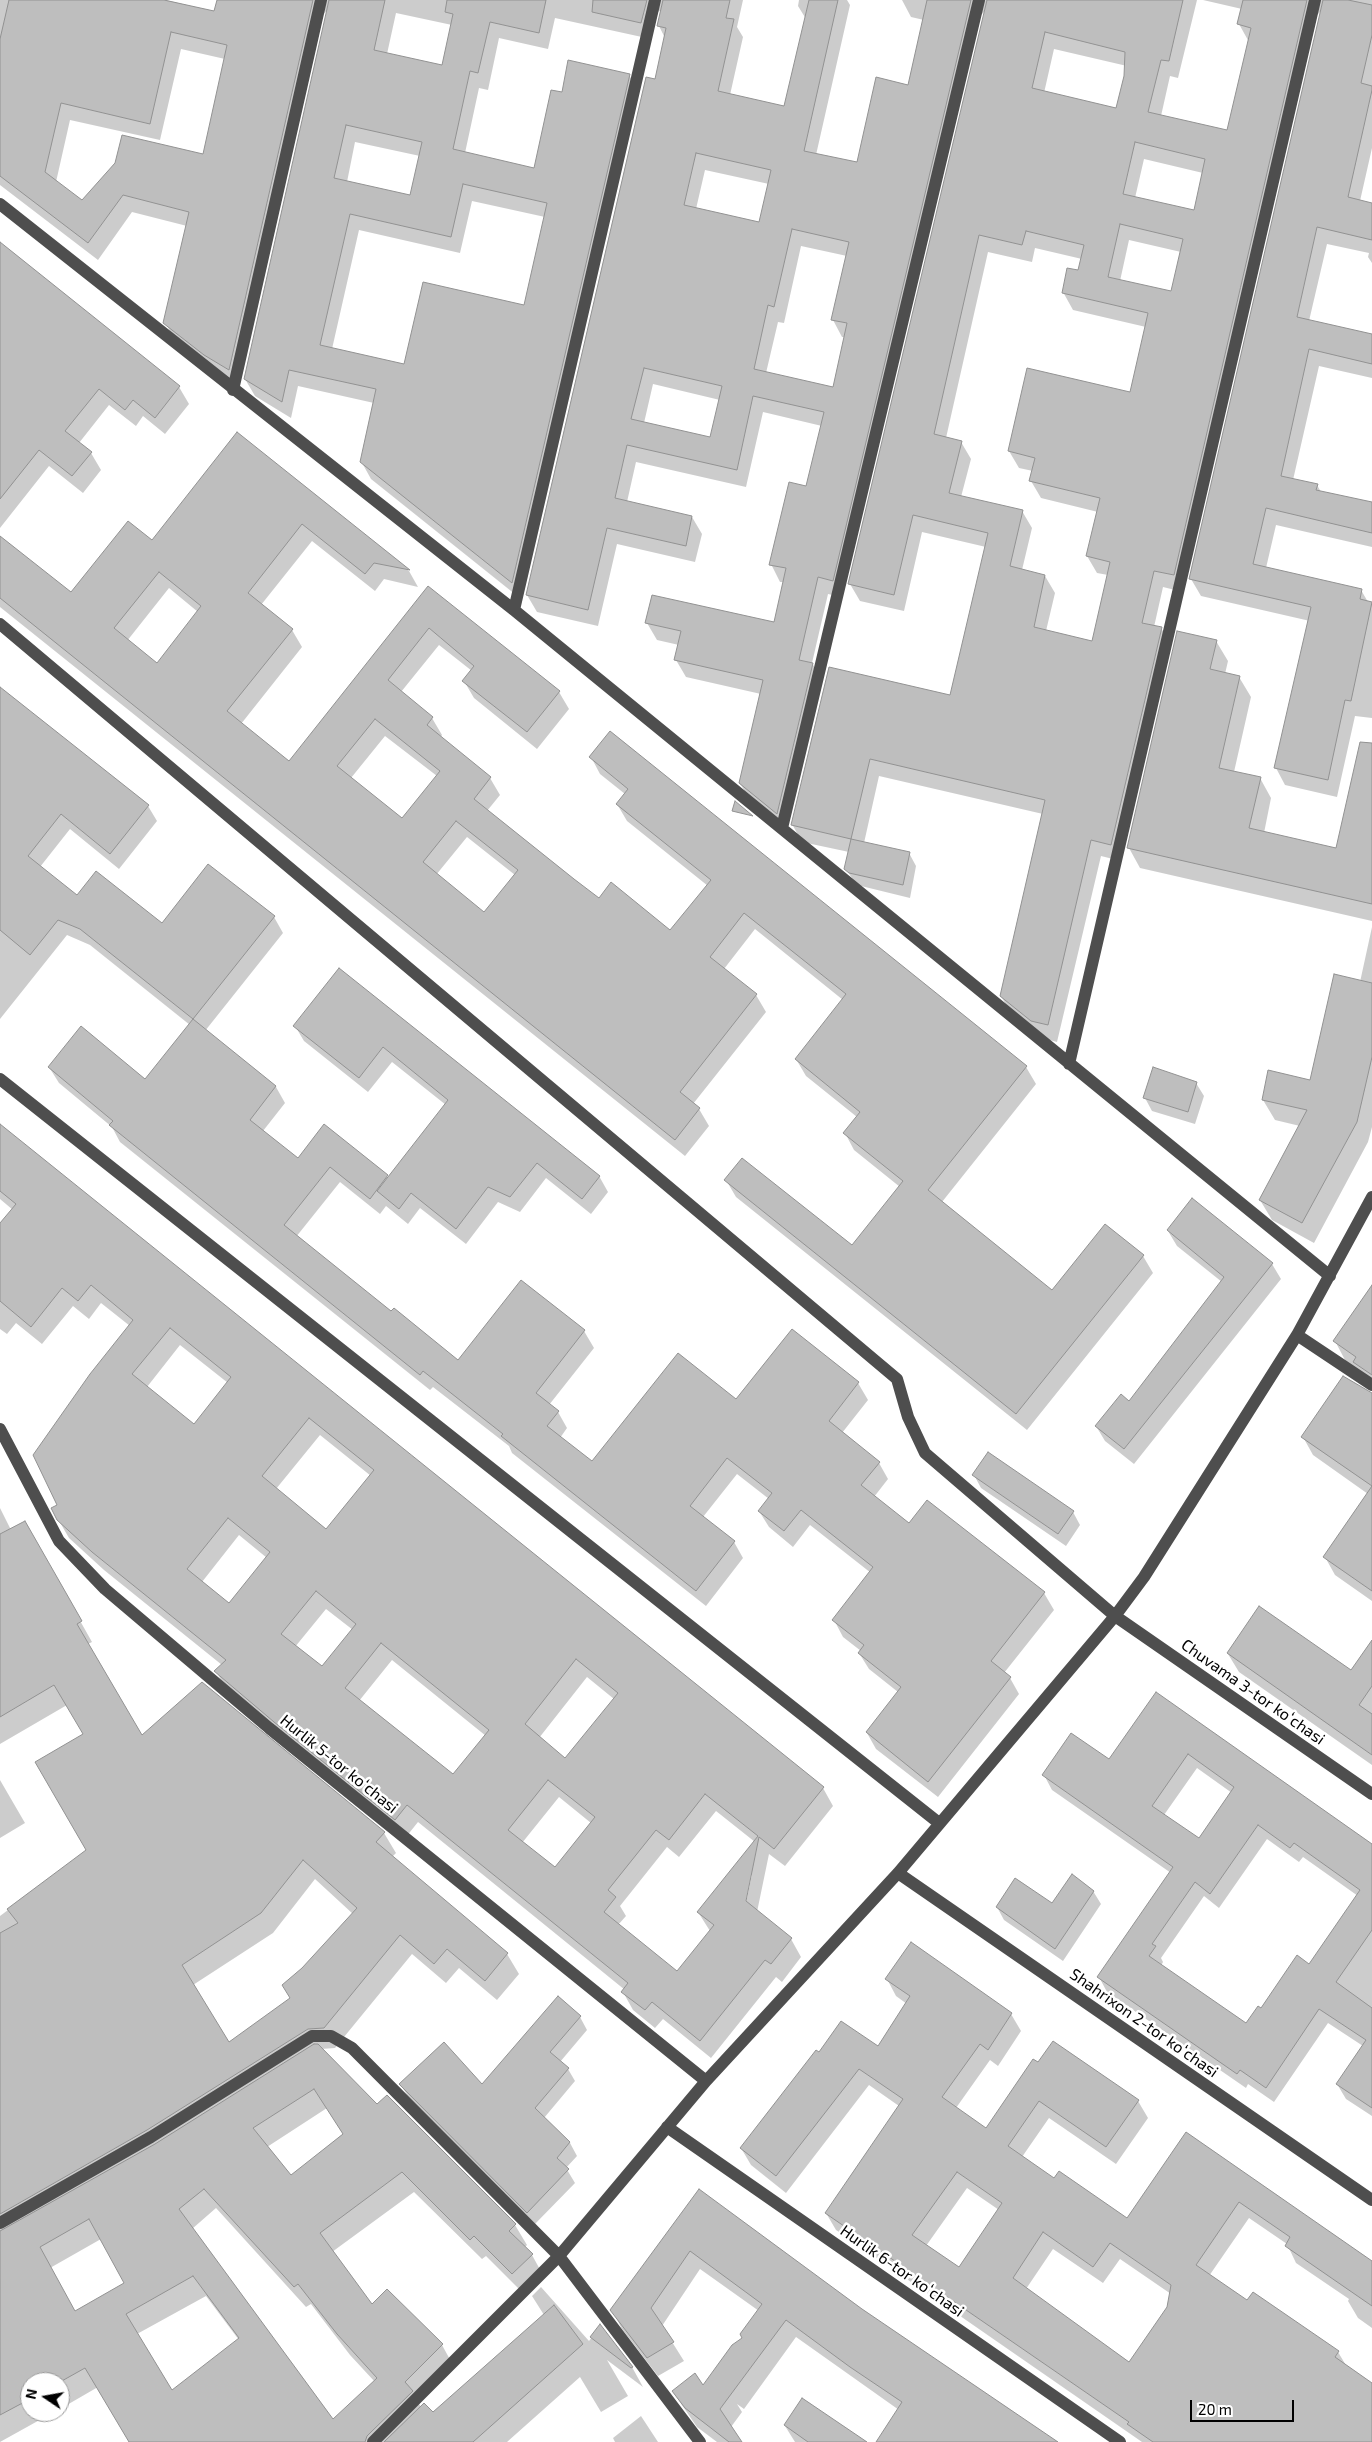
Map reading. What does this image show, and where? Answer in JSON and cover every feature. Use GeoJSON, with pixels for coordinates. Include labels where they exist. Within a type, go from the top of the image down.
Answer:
{"type":"FeatureCollection","features":[{"type":"Feature","properties":{"kind":"street"},"geometry":{"type":"LineString","coordinates":[[233,390],[322,0]]}},
{"type":"Feature","properties":{"kind":"street"},"geometry":{"type":"LineString","coordinates":[[514,610],[655,0]]}},
{"type":"Feature","properties":{"kind":"street"},"geometry":{"type":"LineString","coordinates":[[782,828],[979,0]]}},
{"type":"Feature","properties":{"kind":"street"},"geometry":{"type":"LineString","coordinates":[[1069,1064],[1315,0]]}},
{"type":"Feature","properties":{"kind":"street"},"geometry":{"type":"LineString","coordinates":[[0,204],[233,390],[514,610],[1330,1276]]}},
{"type":"Feature","properties":{"kind":"street","name":"Chuvama 3-tor koʻchasi"},"geometry":{"type":"LineString","coordinates":[[0,624],[897,1379],[908,1417],[925,1454],[1115,1616],[1372,1794]]}},
{"type":"Feature","properties":{"kind":"street"},"geometry":{"type":"LineString","coordinates":[[0,1079],[939,1822]]}},
{"type":"Feature","properties":{"kind":"street"},"geometry":{"type":"LineString","coordinates":[[372,2442],[559,2256],[706,2080],[898,1873],[939,1822],[1115,1616],[1144,1577],[1297,1335],[1372,1197]]}},
{"type":"Feature","properties":{"kind":"street"},"geometry":{"type":"LineString","coordinates":[[1297,1335],[1372,1385]]}},
{"type":"Feature","properties":{"kind":"street","name":"Hurlik 5-tor koʻchasi"},"geometry":{"type":"LineString","coordinates":[[0,1430],[59,1541],[105,1589],[269,1728],[706,2080]]}},
{"type":"Feature","properties":{"kind":"street","name":"Shahrixon 2-tor koʻchasi"},"geometry":{"type":"LineString","coordinates":[[898,1873],[1372,2200]]}},
{"type":"Feature","properties":{"kind":"street"},"geometry":{"type":"LineString","coordinates":[[0,2224],[151,2137],[312,2036],[331,2036],[352,2048],[559,2256],[700,2442]]}},
{"type":"Feature","properties":{"kind":"street","name":"Hurlik 6-tor koʻchasi"},"geometry":{"type":"LineString","coordinates":[[666,2127],[1120,2442]]}},
{"type":"Feature","properties":{"kind":"building"},"geometry":{"type":"Polygon","coordinates":[[[9,0],[164,0],[214,11],[217,0],[313,0],[229,370],[204,355],[163,323],[189,212],[123,195],[88,243],[0,176],[0,39],[9,0]],[[171,32],[150,124],[61,103],[45,172],[82,200],[115,163],[122,135],[203,154],[227,45],[171,32]]]}},
{"type":"Feature","properties":{"kind":"building"},"geometry":{"type":"Polygon","coordinates":[[[329,0],[385,0],[374,50],[442,65],[453,14],[445,12],[447,0],[546,0],[539,33],[490,22],[478,73],[470,71],[453,149],[534,168],[551,90],[562,92],[568,60],[630,74],[512,583],[360,462],[376,389],[289,370],[282,402],[244,379],[329,0]],[[346,125],[334,178],[410,195],[422,142],[346,125]],[[463,184],[451,237],[350,214],[320,345],[404,364],[423,282],[524,305],[547,203],[463,184]]]}},
{"type":"Feature","properties":{"kind":"building"},"geometry":{"type":"Polygon","coordinates":[[[593,0],[647,0],[641,23],[592,12],[593,0]]]}},
{"type":"Feature","properties":{"kind":"building"},"geometry":{"type":"Polygon","coordinates":[[[663,0],[730,0],[726,18],[734,19],[718,91],[784,106],[809,0],[838,0],[804,151],[857,162],[876,77],[908,85],[927,0],[971,0],[833,581],[818,577],[799,660],[813,663],[777,814],[739,783],[763,680],[674,660],[681,631],[645,623],[652,595],[774,622],[786,568],[769,565],[789,482],[806,486],[824,412],[753,396],[737,470],[627,445],[615,498],[692,516],[686,546],[607,528],[588,610],[526,595],[646,77],[655,79],[666,28],[657,26],[663,0]],[[696,153],[684,205],[759,222],[771,170],[696,153]],[[792,229],[774,307],[768,305],[754,369],[833,387],[847,323],[831,320],[849,242],[792,229]],[[644,368],[631,419],[710,437],[722,386],[644,368]]]}},
{"type":"Feature","properties":{"kind":"building"},"geometry":{"type":"Polygon","coordinates":[[[987,0],[1183,0],[1169,61],[1161,60],[1148,112],[1227,130],[1251,28],[1237,24],[1243,0],[1307,0],[1174,575],[1154,571],[1142,623],[1162,627],[1111,845],[1091,840],[1048,1025],[1031,1021],[1000,996],[1045,800],[870,759],[851,839],[791,825],[829,667],[950,695],[988,533],[913,515],[894,595],[848,584],[987,0]],[[1045,32],[1032,88],[1116,108],[1124,76],[1125,52],[1045,32]],[[1135,142],[1123,194],[1194,210],[1205,159],[1135,142]],[[1120,224],[1108,277],[1171,291],[1183,239],[1120,224]],[[1026,231],[1022,245],[979,235],[934,434],[962,441],[949,493],[1023,510],[1010,566],[1045,575],[1034,627],[1092,641],[1110,562],[1086,556],[1100,498],[1029,481],[1035,458],[1008,451],[1027,368],[1130,392],[1148,313],[1062,293],[1067,268],[1078,270],[1084,245],[1026,231]]]}},
{"type":"Feature","properties":{"kind":"building"},"geometry":{"type":"Polygon","coordinates":[[[1323,0],[1348,0],[1372,5],[1372,35],[1361,83],[1372,86],[1372,90],[1348,197],[1372,203],[1372,240],[1317,227],[1297,317],[1372,334],[1372,364],[1309,349],[1281,476],[1318,484],[1316,490],[1372,502],[1372,533],[1266,508],[1253,564],[1362,589],[1360,599],[1372,602],[1351,701],[1345,700],[1328,780],[1274,768],[1311,607],[1189,579],[1323,0]]]}},
{"type":"Feature","properties":{"kind":"building"},"geometry":{"type":"Polygon","coordinates":[[[0,242],[180,386],[155,418],[133,400],[125,410],[99,389],[65,431],[92,452],[72,476],[39,450],[0,499],[0,242]]]}},
{"type":"Feature","properties":{"kind":"building"},"geometry":{"type":"Polygon","coordinates":[[[237,432],[410,570],[374,563],[365,574],[302,524],[248,593],[293,629],[227,711],[289,761],[428,586],[560,691],[527,732],[462,681],[474,666],[429,628],[388,680],[433,717],[427,725],[491,777],[474,799],[599,898],[611,882],[670,930],[711,880],[616,804],[628,789],[589,757],[610,731],[1027,1066],[928,1190],[1052,1290],[1105,1224],[1144,1255],[1016,1414],[724,1180],[742,1158],[852,1245],[903,1181],[843,1133],[860,1112],[795,1059],[846,994],[744,913],[710,957],[757,994],[680,1092],[700,1108],[675,1140],[0,598],[0,536],[71,592],[128,521],[152,540],[237,432]],[[159,572],[114,628],[157,663],[201,606],[159,572]],[[375,719],[337,766],[402,818],[440,771],[375,719]],[[456,821],[423,862],[484,912],[518,870],[456,821]]]}},
{"type":"Feature","properties":{"kind":"building"},"geometry":{"type":"Polygon","coordinates":[[[1177,631],[1217,640],[1210,669],[1240,676],[1219,768],[1261,777],[1249,828],[1336,848],[1360,742],[1372,743],[1372,904],[1127,848],[1177,631]]]}},
{"type":"Feature","properties":{"kind":"building"},"geometry":{"type":"Polygon","coordinates":[[[0,687],[149,805],[110,854],[61,814],[28,856],[77,895],[96,871],[162,923],[208,864],[275,916],[193,1019],[80,929],[58,920],[30,955],[0,930],[0,687]]]}},
{"type":"Feature","properties":{"kind":"building"},"geometry":{"type":"Polygon","coordinates":[[[735,801],[753,816],[732,811],[735,801]]]}},
{"type":"Feature","properties":{"kind":"building"},"geometry":{"type":"Polygon","coordinates":[[[851,839],[910,852],[903,885],[849,873],[844,869],[851,839]]]}},
{"type":"Feature","properties":{"kind":"building"},"geometry":{"type":"Polygon","coordinates":[[[339,968],[600,1176],[582,1199],[537,1163],[510,1197],[488,1187],[456,1229],[411,1193],[399,1209],[377,1191],[448,1100],[383,1047],[359,1078],[293,1026],[339,968]]]}},
{"type":"Feature","properties":{"kind":"building"},"geometry":{"type":"Polygon","coordinates":[[[1334,974],[1372,983],[1372,1057],[1357,1122],[1302,1223],[1259,1200],[1307,1110],[1262,1100],[1268,1070],[1310,1080],[1334,974]]]}},
{"type":"Feature","properties":{"kind":"building"},"geometry":{"type":"Polygon","coordinates":[[[193,1019],[276,1086],[250,1120],[298,1158],[324,1124],[388,1175],[370,1199],[330,1167],[284,1225],[391,1311],[394,1308],[458,1360],[521,1280],[585,1330],[536,1393],[559,1411],[547,1426],[592,1461],[678,1353],[736,1399],[792,1329],[859,1382],[829,1421],[880,1462],[861,1485],[909,1523],[927,1500],[1045,1592],[991,1661],[1011,1677],[928,1782],[866,1732],[901,1687],[858,1653],[864,1645],[832,1620],[873,1567],[801,1510],[784,1531],[758,1511],[772,1493],[727,1458],[690,1506],[735,1541],[696,1591],[501,1436],[503,1434],[423,1371],[420,1375],[109,1125],[113,1121],[48,1067],[81,1026],[145,1079],[193,1019]]]}},
{"type":"Feature","properties":{"kind":"building"},"geometry":{"type":"Polygon","coordinates":[[[1153,1067],[1197,1082],[1188,1112],[1143,1098],[1153,1067]]]}},
{"type":"Feature","properties":{"kind":"building"},"geometry":{"type":"Polygon","coordinates":[[[0,1124],[824,1787],[774,1849],[759,1837],[746,1901],[792,1938],[771,1964],[765,1960],[700,2041],[652,2002],[645,2010],[621,1992],[628,1983],[407,1805],[395,1820],[274,1722],[214,1671],[226,1660],[92,1552],[57,1520],[51,1508],[57,1505],[33,1455],[90,1374],[133,1320],[91,1285],[78,1301],[62,1288],[31,1327],[0,1301],[0,1223],[16,1204],[0,1191],[0,1124]],[[170,1328],[132,1374],[194,1424],[231,1377],[170,1328]],[[309,1418],[262,1476],[326,1529],[374,1470],[309,1418]],[[228,1518],[187,1569],[229,1603],[270,1552],[228,1518]],[[316,1591],[281,1634],[322,1666],[356,1624],[316,1591]],[[381,1643],[345,1688],[453,1774],[489,1730],[381,1643]],[[576,1659],[525,1724],[565,1758],[618,1693],[576,1659]],[[548,1780],[508,1830],[555,1867],[595,1817],[548,1780]],[[705,1794],[669,1840],[656,1830],[608,1890],[616,1897],[604,1912],[677,1971],[714,1925],[697,1912],[758,1836],[705,1794]]]}},
{"type":"Feature","properties":{"kind":"building"},"geometry":{"type":"Polygon","coordinates":[[[1192,1198],[1273,1263],[1124,1449],[1095,1426],[1121,1394],[1129,1401],[1224,1277],[1167,1230],[1192,1198]]]}},
{"type":"Feature","properties":{"kind":"building"},"geometry":{"type":"Polygon","coordinates":[[[1372,1285],[1372,1375],[1353,1362],[1356,1357],[1333,1341],[1372,1285]]]}},
{"type":"Feature","properties":{"kind":"building"},"geometry":{"type":"Polygon","coordinates":[[[1343,1376],[1372,1393],[1372,1486],[1301,1437],[1343,1376]]]}},
{"type":"Feature","properties":{"kind":"building"},"geometry":{"type":"Polygon","coordinates":[[[988,1452],[1074,1511],[1058,1534],[972,1475],[988,1452]]]}},
{"type":"Feature","properties":{"kind":"building"},"geometry":{"type":"Polygon","coordinates":[[[1372,1486],[1372,1591],[1323,1557],[1372,1486]]]}},
{"type":"Feature","properties":{"kind":"building"},"geometry":{"type":"Polygon","coordinates":[[[25,1521],[82,1621],[77,1624],[142,1735],[202,1682],[385,1832],[376,1842],[508,1953],[485,1981],[447,1949],[434,1964],[400,1935],[324,2028],[308,2029],[147,2130],[0,2214],[0,1933],[18,1923],[7,1909],[86,1850],[35,1762],[83,1734],[54,1685],[0,1717],[0,1534],[25,1521]],[[303,1860],[261,1913],[182,1965],[229,2042],[290,1998],[282,1985],[302,1968],[357,1908],[303,1860]]]}},
{"type":"Feature","properties":{"kind":"building"},"geometry":{"type":"Polygon","coordinates":[[[1259,1606],[1351,1670],[1372,1640],[1372,1686],[1359,1705],[1372,1714],[1372,1755],[1227,1653],[1259,1606]]]}},
{"type":"Feature","properties":{"kind":"building"},"geometry":{"type":"Polygon","coordinates":[[[1156,1692],[1372,1844],[1372,1930],[1336,1982],[1372,2008],[1372,2108],[1336,2084],[1366,2040],[1319,2009],[1266,2088],[1240,2070],[1237,2074],[1097,1977],[1173,1867],[1042,1775],[1071,1733],[1109,1759],[1156,1692]],[[1188,1754],[1152,1806],[1199,1838],[1234,1787],[1188,1754]],[[1258,1825],[1210,1894],[1195,1882],[1152,1944],[1156,1946],[1149,1956],[1246,2023],[1258,2006],[1261,2008],[1297,1955],[1309,1964],[1360,1890],[1294,1843],[1290,1848],[1258,1825]]]}},
{"type":"Feature","properties":{"kind":"building"},"geometry":{"type":"Polygon","coordinates":[[[1072,1874],[1094,1891],[1055,1949],[996,1907],[1015,1878],[1052,1903],[1072,1874]]]}},
{"type":"Feature","properties":{"kind":"building"},"geometry":{"type":"Polygon","coordinates":[[[911,1942],[1012,2013],[988,2050],[980,2044],[942,2097],[986,2128],[1033,2059],[1038,2062],[1053,2041],[1139,2100],[1106,2147],[1039,2101],[1008,2146],[1054,2178],[1059,2171],[1127,2218],[1186,2132],[1372,2261],[1372,2306],[1285,2246],[1290,2237],[1239,2202],[1196,2265],[1247,2300],[1253,2292],[1339,2351],[1335,2357],[1372,2383],[1372,2442],[1153,2442],[1127,2424],[1129,2422],[825,2213],[903,2099],[859,2069],[776,2176],[740,2148],[816,2050],[819,2052],[841,2021],[878,2046],[910,1996],[885,1979],[911,1942]],[[957,2172],[912,2235],[959,2267],[1002,2203],[957,2172]],[[1043,2232],[1013,2278],[1129,2362],[1167,2307],[1171,2285],[1110,2243],[1093,2267],[1043,2232]]]}},
{"type":"Feature","properties":{"kind":"building"},"geometry":{"type":"Polygon","coordinates":[[[558,1996],[581,2016],[550,2052],[569,2068],[535,2108],[570,2142],[557,2158],[569,2169],[527,2213],[399,2084],[444,2042],[482,2084],[558,1996]]]}},
{"type":"Feature","properties":{"kind":"building"},"geometry":{"type":"Polygon","coordinates":[[[314,2044],[318,2044],[377,2104],[387,2095],[516,2224],[509,2231],[533,2254],[512,2274],[474,2236],[470,2240],[402,2172],[320,2233],[372,2304],[387,2289],[443,2344],[405,2382],[413,2391],[367,2436],[365,2442],[129,2442],[85,2368],[70,2376],[70,2372],[20,2372],[20,2404],[0,2415],[0,2231],[155,2144],[314,2044]],[[314,2089],[253,2128],[291,2175],[343,2134],[314,2089]],[[204,2189],[179,2209],[333,2419],[377,2378],[337,2334],[298,2284],[294,2287],[204,2189]],[[89,2219],[40,2247],[75,2311],[124,2283],[89,2219]],[[193,2276],[126,2314],[172,2390],[239,2338],[193,2276]]]}},
{"type":"Feature","properties":{"kind":"building"},"geometry":{"type":"Polygon","coordinates":[[[699,2189],[862,2309],[1058,2442],[876,2442],[902,2402],[786,2320],[720,2409],[742,2442],[729,2442],[685,2408],[672,2391],[695,2373],[703,2385],[732,2345],[742,2338],[740,2334],[762,2304],[690,2251],[651,2308],[674,2342],[647,2358],[610,2310],[699,2189]]]}},
{"type":"Feature","properties":{"kind":"building"},"geometry":{"type":"Polygon","coordinates":[[[554,2305],[583,2344],[473,2442],[384,2442],[424,2403],[433,2412],[554,2305]]]}},
{"type":"Feature","properties":{"kind":"building"},"geometry":{"type":"Polygon","coordinates":[[[600,2324],[633,2367],[631,2368],[590,2337],[600,2324]]]}},
{"type":"Feature","properties":{"kind":"building"},"geometry":{"type":"Polygon","coordinates":[[[802,2398],[867,2442],[808,2442],[784,2425],[802,2398]]]}}]}
